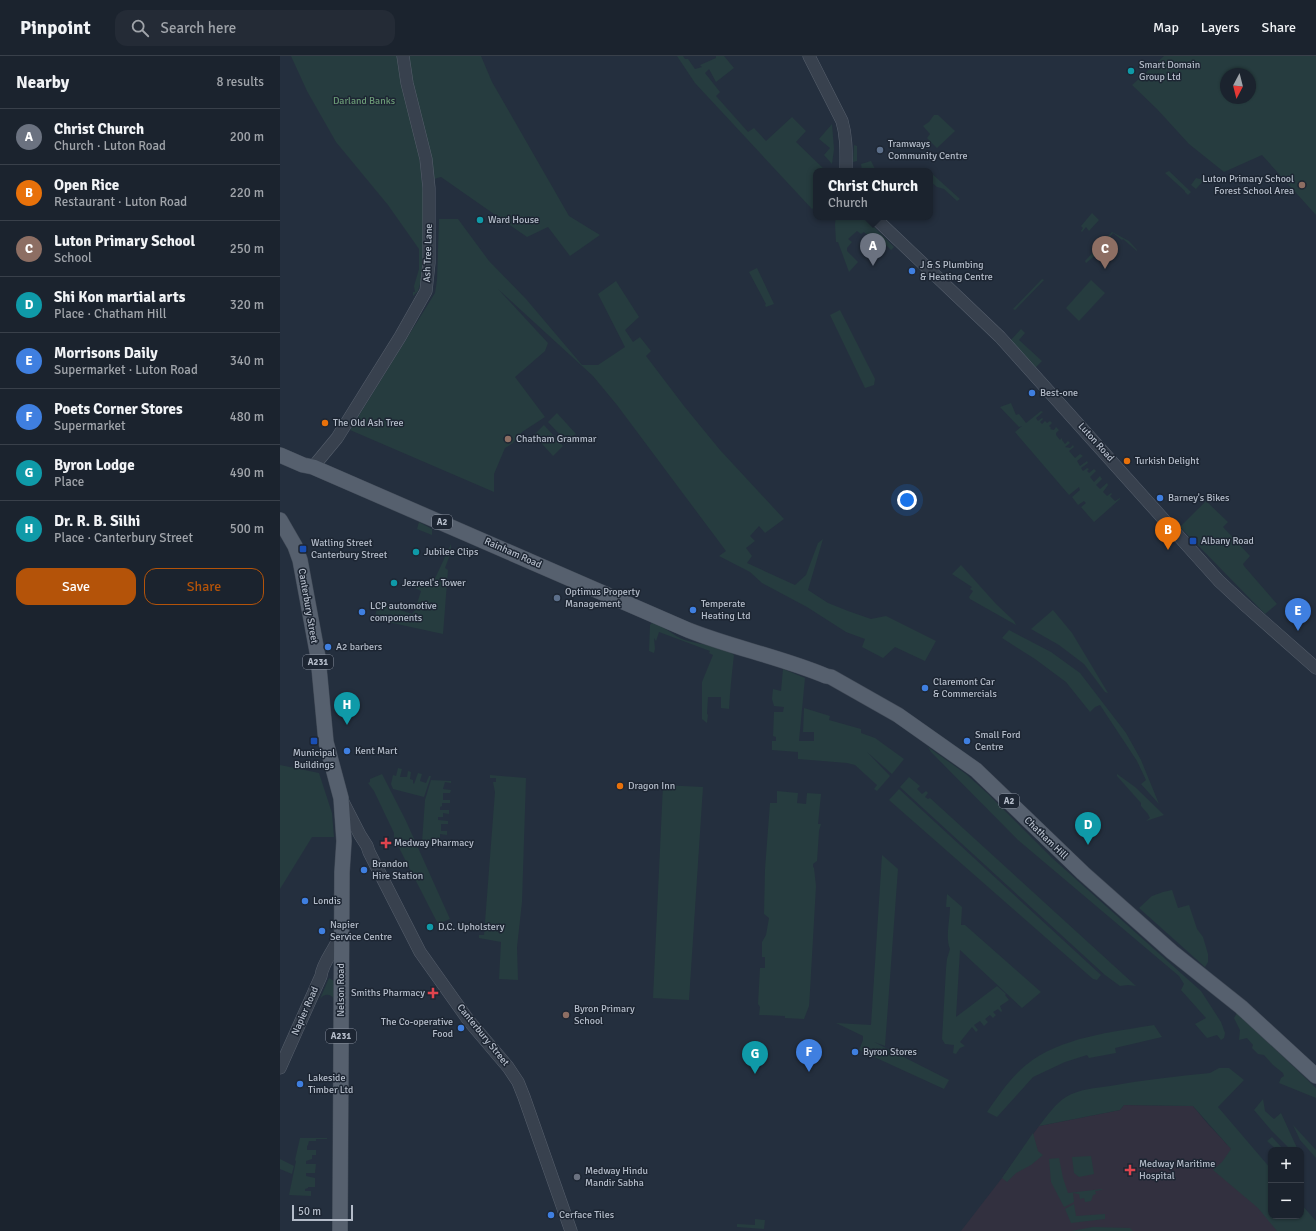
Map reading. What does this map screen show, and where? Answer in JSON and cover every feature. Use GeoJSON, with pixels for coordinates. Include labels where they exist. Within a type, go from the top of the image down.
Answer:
{"type":"FeatureCollection","features":[{"type":"Feature","properties":{"kind":"main road","name":"Rainham Road"},"geometry":{"type":"LineString","coordinates":[[280,452],[303,465],[688,630],[746,650]]}},
{"type":"Feature","properties":{"kind":"main road","name":"Canterbury Street"},"geometry":{"type":"LineString","coordinates":[[280,520],[295,546],[301,567],[318,657],[326,742],[341,798]]}},
{"type":"Feature","properties":{"kind":"main road","name":"Chatham Hill"},"geometry":{"type":"LineString","coordinates":[[746,650],[773,657],[831,677],[841,682],[898,715],[968,764],[991,783],[1078,869],[1172,952],[1241,1007],[1316,1076]]}},
{"type":"Feature","properties":{"kind":"main road","name":"Nelson Road"},"geometry":{"type":"LineString","coordinates":[[340,1231],[343,837],[341,798]]}},
{"type":"Feature","properties":{"kind":"street","name":"Ash Tree Lane"},"geometry":{"type":"LineString","coordinates":[[313,468],[337,438],[396,343],[426,291],[429,263],[429,188],[426,159],[403,56]]}},
{"type":"Feature","properties":{"kind":"street"},"geometry":{"type":"LineString","coordinates":[[809,56],[842,121],[845,130],[846,168]]}},
{"type":"Feature","properties":{"kind":"street","name":"Luton Road"},"geometry":{"type":"LineString","coordinates":[[877,220],[1000,336],[1220,581],[1316,668]]}},
{"type":"Feature","properties":{"kind":"street","name":"Canterbury Street"},"geometry":{"type":"LineString","coordinates":[[341,798],[367,846],[420,952],[469,1021],[508,1067],[518,1082],[571,1231]]}},
{"type":"Feature","properties":{"kind":"street"},"geometry":{"type":"LineString","coordinates":[[343,837],[354,832],[360,835]]}},
{"type":"Feature","properties":{"kind":"street"},"geometry":{"type":"LineString","coordinates":[[343,837],[357,842],[369,852]]}},
{"type":"Feature","properties":{"kind":"street","name":"Napier Road"},"geometry":{"type":"LineString","coordinates":[[280,1068],[324,967],[336,944],[342,943]]}},
{"type":"Feature","properties":{"kind":"street","name":"Napier Road"},"geometry":{"type":"LineString","coordinates":[[321,976],[333,967],[342,967]]}},
{"type":"Feature","properties":{"kind":"shaded area","name":"Medway Maritime Hospital"},"geometry":{"type":"Polygon","coordinates":[[[1124,1105],[1193,1106],[1268,1188],[1268,1219],[1278,1219],[1308,1231],[961,1231],[1002,1178],[1039,1126],[1120,1110],[1124,1105]]]}},
{"type":"Feature","properties":{"kind":"green space","name":"Darland Banks"},"geometry":{"type":"Polygon","coordinates":[[[291,56],[402,56],[420,163],[424,201],[422,277],[418,291],[413,296],[419,269],[419,249],[388,205],[336,142],[307,91],[291,56]]]}},
{"type":"Feature","properties":{"kind":"green space"},"geometry":{"type":"Polygon","coordinates":[[[406,56],[481,56],[492,82],[569,216],[600,235],[570,256],[548,227],[527,237],[441,177],[434,179],[406,56]]]}},
{"type":"Feature","properties":{"kind":"green space"},"geometry":{"type":"Polygon","coordinates":[[[677,56],[683,56],[685,59],[688,59],[695,69],[702,67],[700,65],[716,58],[716,56],[724,56],[734,68],[716,82],[709,69],[705,73],[720,92],[716,96],[748,132],[754,128],[766,141],[792,117],[806,131],[796,142],[823,168],[813,168],[813,208],[812,209],[695,83],[677,56]]]}},
{"type":"Feature","properties":{"kind":"green space"},"geometry":{"type":"Polygon","coordinates":[[[1164,56],[1316,56],[1316,215],[1262,155],[1224,172],[1189,144],[1157,109],[1132,85],[1164,56]]]}},
{"type":"Feature","properties":{"kind":"green space"},"geometry":{"type":"Polygon","coordinates":[[[934,115],[938,115],[955,131],[937,148],[927,138],[930,134],[923,126],[929,122],[934,115]]]}},
{"type":"Feature","properties":{"kind":"green space"},"geometry":{"type":"Polygon","coordinates":[[[832,124],[834,149],[832,164],[824,155],[830,148],[819,139],[832,124]]]}},
{"type":"Feature","properties":{"kind":"green space"},"geometry":{"type":"Polygon","coordinates":[[[854,145],[857,146],[857,161],[853,162],[854,145]]]}},
{"type":"Feature","properties":{"kind":"green space"},"geometry":{"type":"Polygon","coordinates":[[[871,161],[874,168],[862,168],[861,164],[871,161]]]}},
{"type":"Feature","properties":{"kind":"green space"},"geometry":{"type":"Polygon","coordinates":[[[1169,171],[1191,192],[1188,195],[1165,173],[1169,171]]]}},
{"type":"Feature","properties":{"kind":"green space"},"geometry":{"type":"Polygon","coordinates":[[[933,175],[960,199],[957,201],[944,189],[937,187],[933,184],[933,175]]]}},
{"type":"Feature","properties":{"kind":"green space"},"geometry":{"type":"Polygon","coordinates":[[[1196,178],[1204,180],[1196,189],[1191,185],[1196,178]]]}},
{"type":"Feature","properties":{"kind":"green space"},"geometry":{"type":"Polygon","coordinates":[[[1092,213],[1099,220],[1089,231],[1086,227],[1082,232],[1081,231],[1083,228],[1081,226],[1092,213]]]}},
{"type":"Feature","properties":{"kind":"green space"},"geometry":{"type":"Polygon","coordinates":[[[439,219],[458,219],[489,261],[526,299],[582,365],[598,365],[625,347],[598,294],[616,281],[639,317],[625,330],[633,342],[640,337],[651,351],[646,356],[684,406],[720,450],[784,519],[765,533],[759,526],[750,536],[755,541],[746,548],[752,556],[747,563],[795,585],[806,575],[818,543],[823,539],[808,590],[828,603],[871,619],[886,616],[936,641],[925,661],[895,647],[883,658],[862,647],[865,639],[846,632],[807,607],[762,583],[750,572],[719,556],[726,551],[617,405],[593,376],[498,289],[548,343],[545,351],[515,377],[545,417],[522,432],[513,443],[505,448],[494,474],[494,492],[350,430],[435,293],[437,280],[439,219]]]}},
{"type":"Feature","properties":{"kind":"green space"},"geometry":{"type":"Polygon","coordinates":[[[836,220],[867,220],[894,247],[891,250],[878,237],[874,241],[864,232],[861,234],[857,231],[848,239],[852,242],[847,248],[847,251],[858,262],[849,272],[838,242],[836,242],[836,220]]]}},
{"type":"Feature","properties":{"kind":"green space"},"geometry":{"type":"Polygon","coordinates":[[[1112,232],[1129,241],[1137,251],[1113,233],[1097,251],[1098,253],[1086,263],[1085,261],[1112,232]]]}},
{"type":"Feature","properties":{"kind":"green space"},"geometry":{"type":"Polygon","coordinates":[[[757,268],[774,304],[766,307],[766,304],[749,272],[757,268]]]}},
{"type":"Feature","properties":{"kind":"green space"},"geometry":{"type":"Polygon","coordinates":[[[1042,279],[1044,280],[1015,310],[1013,309],[1042,279]]]}},
{"type":"Feature","properties":{"kind":"green space"},"geometry":{"type":"Polygon","coordinates":[[[1091,280],[1105,293],[1079,321],[1066,308],[1091,280]]]}},
{"type":"Feature","properties":{"kind":"green space"},"geometry":{"type":"Polygon","coordinates":[[[840,310],[875,379],[874,385],[865,388],[830,315],[840,310]]]}},
{"type":"Feature","properties":{"kind":"green space"},"geometry":{"type":"Polygon","coordinates":[[[1021,329],[1025,333],[1019,340],[1042,361],[1035,368],[1010,341],[1021,329]]]}},
{"type":"Feature","properties":{"kind":"green space"},"geometry":{"type":"Polygon","coordinates":[[[1011,403],[1016,415],[1019,414],[1026,423],[1041,411],[1043,412],[1036,418],[1038,421],[1042,418],[1043,419],[1040,422],[1042,424],[1045,421],[1047,423],[1050,421],[1052,423],[1049,426],[1051,428],[1050,429],[1054,430],[1056,427],[1059,430],[1056,435],[1060,440],[1062,438],[1065,444],[1068,441],[1070,443],[1065,447],[1070,448],[1073,445],[1074,447],[1069,451],[1075,458],[1080,454],[1083,456],[1077,461],[1080,466],[1087,461],[1088,463],[1081,468],[1083,471],[1087,468],[1089,469],[1087,471],[1089,473],[1094,469],[1096,471],[1090,477],[1094,482],[1100,476],[1102,479],[1096,485],[1100,489],[1107,483],[1108,485],[1103,492],[1107,496],[1111,493],[1112,494],[1110,496],[1115,501],[1120,499],[1094,522],[1081,507],[1086,503],[1084,501],[1078,505],[1072,497],[1080,490],[1079,487],[1069,495],[1015,432],[1022,426],[1019,427],[1000,407],[1011,403]]]}},
{"type":"Feature","properties":{"kind":"green space"},"geometry":{"type":"Polygon","coordinates":[[[557,413],[576,434],[567,442],[548,422],[557,413]]]}},
{"type":"Feature","properties":{"kind":"green space"},"geometry":{"type":"Polygon","coordinates":[[[544,425],[563,446],[553,456],[534,435],[544,425]]]}},
{"type":"Feature","properties":{"kind":"green space"},"geometry":{"type":"Polygon","coordinates":[[[1206,501],[1228,522],[1223,527],[1250,556],[1243,564],[1244,566],[1277,604],[1265,614],[1180,527],[1206,501]]]}},
{"type":"Feature","properties":{"kind":"green space"},"geometry":{"type":"Polygon","coordinates":[[[419,522],[432,529],[432,535],[417,529],[419,522]]]}},
{"type":"Feature","properties":{"kind":"green space"},"geometry":{"type":"Polygon","coordinates":[[[451,544],[451,552],[445,568],[448,570],[443,634],[374,619],[379,603],[412,614],[415,610],[421,591],[413,587],[415,581],[421,580],[432,585],[451,544]]]}},
{"type":"Feature","properties":{"kind":"green space"},"geometry":{"type":"Polygon","coordinates":[[[961,565],[996,604],[1014,621],[1016,625],[970,599],[969,597],[973,591],[970,589],[972,587],[952,574],[961,565]]]}},
{"type":"Feature","properties":{"kind":"green space"},"geometry":{"type":"Polygon","coordinates":[[[1053,610],[1072,633],[1108,693],[1105,692],[1084,664],[1059,645],[1031,629],[1053,610]]]}},
{"type":"Feature","properties":{"kind":"green space"},"geometry":{"type":"Polygon","coordinates":[[[652,623],[659,625],[687,641],[721,648],[734,655],[729,709],[721,708],[721,697],[708,697],[707,723],[702,719],[702,682],[713,655],[709,653],[710,651],[659,632],[656,641],[654,638],[654,653],[649,651],[650,625],[652,623]]]}},
{"type":"Feature","properties":{"kind":"green space"},"geometry":{"type":"Polygon","coordinates":[[[1009,630],[1051,652],[1080,673],[1126,733],[1141,760],[1159,804],[1141,784],[1146,780],[1137,761],[1100,705],[1095,707],[1090,712],[1066,682],[1035,659],[1002,638],[1009,630]]]}},
{"type":"Feature","properties":{"kind":"green space"},"geometry":{"type":"Polygon","coordinates":[[[783,669],[805,678],[799,741],[814,741],[814,732],[803,732],[804,708],[830,716],[829,720],[861,729],[861,733],[875,738],[904,759],[892,774],[867,752],[890,776],[877,791],[874,789],[877,785],[855,765],[798,759],[798,752],[772,750],[772,741],[776,741],[776,737],[773,736],[774,712],[783,712],[784,707],[774,706],[772,699],[773,689],[781,691],[783,669]]]}},
{"type":"Feature","properties":{"kind":"green space"},"geometry":{"type":"Polygon","coordinates":[[[928,747],[966,774],[1051,857],[1201,991],[1221,1022],[1225,1033],[1224,1038],[1221,1040],[1217,1035],[1207,1038],[1195,1024],[1206,1018],[1181,990],[1184,984],[1179,976],[1018,840],[931,752],[928,747]]]}},
{"type":"Feature","properties":{"kind":"green space"},"geometry":{"type":"Polygon","coordinates":[[[280,765],[319,773],[332,813],[334,837],[312,837],[280,889],[280,765]]]}},
{"type":"Feature","properties":{"kind":"green space"},"geometry":{"type":"Polygon","coordinates":[[[398,768],[402,769],[400,777],[407,777],[408,771],[411,772],[410,779],[413,780],[414,784],[418,773],[422,774],[420,781],[426,783],[429,776],[431,776],[424,797],[393,789],[391,784],[393,775],[396,776],[398,768]]]}},
{"type":"Feature","properties":{"kind":"green space"},"geometry":{"type":"Polygon","coordinates":[[[382,774],[406,821],[450,919],[438,924],[394,838],[394,833],[374,791],[368,783],[370,782],[370,779],[382,774]]]}},
{"type":"Feature","properties":{"kind":"green space"},"geometry":{"type":"Polygon","coordinates":[[[1117,774],[1135,787],[1164,815],[1146,821],[1150,818],[1148,814],[1141,806],[1141,803],[1117,776],[1117,774]]]}},
{"type":"Feature","properties":{"kind":"green space"},"geometry":{"type":"Polygon","coordinates":[[[490,775],[526,778],[522,902],[517,947],[518,980],[499,979],[501,942],[479,938],[479,935],[484,935],[495,792],[493,782],[496,782],[496,778],[490,778],[490,775]]]}},
{"type":"Feature","properties":{"kind":"green space"},"geometry":{"type":"Polygon","coordinates":[[[909,777],[920,786],[917,789],[922,794],[926,791],[928,793],[925,797],[928,799],[930,798],[1136,986],[1120,986],[1105,975],[900,787],[909,777]]]}},
{"type":"Feature","properties":{"kind":"green space"},"geometry":{"type":"Polygon","coordinates":[[[431,780],[451,781],[451,783],[445,782],[443,789],[451,790],[450,793],[443,793],[443,800],[450,800],[450,803],[442,803],[442,806],[440,807],[440,810],[449,810],[449,814],[443,813],[443,817],[438,817],[438,820],[448,821],[448,824],[441,824],[441,831],[447,831],[447,835],[440,834],[440,841],[446,843],[422,842],[425,800],[431,780]]]}},
{"type":"Feature","properties":{"kind":"green space"},"geometry":{"type":"Polygon","coordinates":[[[663,785],[703,787],[689,1000],[653,998],[663,785]]]}},
{"type":"Feature","properties":{"kind":"green space"},"geometry":{"type":"Polygon","coordinates":[[[899,789],[1101,975],[1097,980],[1093,979],[889,800],[899,789]]]}},
{"type":"Feature","properties":{"kind":"green space"},"geometry":{"type":"Polygon","coordinates":[[[777,791],[798,793],[797,803],[806,804],[807,793],[821,794],[818,824],[821,824],[819,831],[817,861],[813,864],[816,886],[809,1006],[804,1019],[785,1018],[785,1016],[759,1015],[760,1007],[758,1004],[760,968],[765,968],[765,957],[762,957],[762,942],[766,935],[769,918],[764,914],[765,869],[770,803],[777,803],[777,791]]]}},
{"type":"Feature","properties":{"kind":"green space"},"geometry":{"type":"Polygon","coordinates":[[[882,855],[898,869],[885,1046],[874,1042],[949,1080],[944,1089],[859,1050],[863,1036],[836,1023],[871,1025],[882,855]]]}},
{"type":"Feature","properties":{"kind":"green space"},"geometry":{"type":"Polygon","coordinates":[[[1172,890],[1178,908],[1189,905],[1197,929],[1203,937],[1208,954],[1208,962],[1205,967],[1139,908],[1152,896],[1172,890]]]}},
{"type":"Feature","properties":{"kind":"green space"},"geometry":{"type":"Polygon","coordinates":[[[947,894],[962,907],[961,925],[965,925],[1041,992],[1022,1008],[960,950],[956,1017],[997,986],[1006,994],[1005,995],[1009,1000],[1000,1006],[1001,1012],[998,1009],[993,1012],[996,1015],[993,1018],[990,1015],[985,1019],[988,1022],[984,1026],[980,1021],[974,1025],[978,1030],[976,1032],[972,1027],[960,1042],[965,1046],[960,1048],[956,1054],[953,1053],[954,1045],[945,1044],[942,1039],[946,969],[950,949],[948,934],[950,907],[946,907],[947,894]]]}},
{"type":"Feature","properties":{"kind":"green space"},"geometry":{"type":"Polygon","coordinates":[[[329,978],[334,981],[334,999],[327,995],[320,999],[329,978]]]}},
{"type":"Feature","properties":{"kind":"green space"},"geometry":{"type":"Polygon","coordinates":[[[1237,1013],[1316,1088],[1316,1098],[1279,1083],[1281,1078],[1284,1076],[1283,1073],[1264,1055],[1258,1054],[1252,1048],[1253,1045],[1247,1038],[1239,1040],[1240,1030],[1234,1018],[1237,1013]]]}},
{"type":"Feature","properties":{"kind":"green space"},"geometry":{"type":"Polygon","coordinates":[[[1154,1025],[1162,1037],[1115,1048],[1116,1053],[1089,1058],[1087,1055],[1065,1062],[1033,1077],[997,1117],[987,1112],[1015,1075],[1026,1065],[1055,1048],[1104,1033],[1154,1025]]]}},
{"type":"Feature","properties":{"kind":"green space"},"geometry":{"type":"Polygon","coordinates":[[[1219,1068],[1229,1068],[1244,1080],[1218,1107],[1268,1165],[1268,1219],[1304,1219],[1304,1207],[1316,1221],[1316,1231],[1277,1231],[1258,1208],[1213,1170],[1222,1162],[1231,1149],[1193,1106],[1124,1105],[1120,1110],[1039,1126],[1058,1103],[1076,1092],[1148,1080],[1210,1073],[1219,1068]]]}},
{"type":"Feature","properties":{"kind":"green space"},"geometry":{"type":"Polygon","coordinates":[[[1263,1099],[1265,1111],[1274,1119],[1281,1113],[1297,1147],[1288,1147],[1254,1110],[1263,1099]]]}},
{"type":"Feature","properties":{"kind":"green space"},"geometry":{"type":"Polygon","coordinates":[[[1293,1125],[1316,1150],[1316,1158],[1300,1140],[1293,1125]]]}},
{"type":"Feature","properties":{"kind":"green space"},"geometry":{"type":"Polygon","coordinates":[[[1033,1133],[1038,1151],[1043,1155],[1031,1165],[1016,1173],[1007,1182],[1002,1178],[1033,1133]]]}},
{"type":"Feature","properties":{"kind":"green space"},"geometry":{"type":"Polygon","coordinates":[[[1272,1137],[1281,1147],[1274,1147],[1267,1141],[1272,1137]]]}},
{"type":"Feature","properties":{"kind":"green space"},"geometry":{"type":"Polygon","coordinates":[[[300,1138],[327,1138],[309,1141],[307,1146],[307,1150],[316,1150],[316,1155],[312,1155],[312,1159],[306,1161],[306,1164],[316,1164],[315,1173],[306,1173],[306,1176],[315,1178],[315,1187],[308,1187],[305,1189],[305,1191],[311,1191],[311,1196],[289,1195],[300,1138]]]}},
{"type":"Feature","properties":{"kind":"green space"},"geometry":{"type":"Polygon","coordinates":[[[1091,1156],[1094,1174],[1079,1177],[1074,1173],[1072,1157],[1091,1156]]]}},
{"type":"Feature","properties":{"kind":"green space"},"geometry":{"type":"Polygon","coordinates":[[[1059,1158],[1068,1193],[1102,1189],[1095,1191],[1096,1194],[1093,1195],[1091,1201],[1085,1202],[1084,1198],[1080,1199],[1079,1194],[1073,1193],[1074,1202],[1064,1207],[1051,1182],[1049,1159],[1059,1158]]]}},
{"type":"Feature","properties":{"kind":"green space"},"geometry":{"type":"Polygon","coordinates":[[[280,1159],[294,1166],[292,1174],[280,1169],[280,1159]]]}},
{"type":"Feature","properties":{"kind":"green space"},"geometry":{"type":"Polygon","coordinates":[[[1074,1204],[1076,1216],[1105,1214],[1105,1219],[1071,1223],[1065,1209],[1074,1204]]]}},
{"type":"Feature","properties":{"kind":"green space"},"geometry":{"type":"Polygon","coordinates":[[[755,1219],[765,1220],[764,1229],[737,1227],[737,1224],[755,1225],[755,1219]]]}},
{"type":"Feature","properties":{"kind":"green space"},"geometry":{"type":"Polygon","coordinates":[[[1093,1227],[1130,1228],[1133,1231],[1071,1231],[1093,1227]]]}},
{"type":"Feature","properties":{"kind":"place","name":"Smart Domain Group Ltd"},"geometry":{"type":"Point","coordinates":[1131,71]}},
{"type":"Feature","properties":{"kind":"place","name":"Tramways Community Centre"},"geometry":{"type":"Point","coordinates":[880,150]}},
{"type":"Feature","properties":{"kind":"place","name":"Luton Primary School Forest School Area"},"geometry":{"type":"Point","coordinates":[1302,185]}},
{"type":"Feature","properties":{"kind":"place","name":"Ward House"},"geometry":{"type":"Point","coordinates":[480,220]}},
{"type":"Feature","properties":{"kind":"place","name":"Christ Church"},"geometry":{"type":"Point","coordinates":[873,266]}},
{"type":"Feature","properties":{"kind":"place","name":"Luton Primary School"},"geometry":{"type":"Point","coordinates":[1105,269]}},
{"type":"Feature","properties":{"kind":"place","name":"J & S Plumbing & Heating Centre"},"geometry":{"type":"Point","coordinates":[912,271]}},
{"type":"Feature","properties":{"kind":"place","name":"Best-one"},"geometry":{"type":"Point","coordinates":[1032,393]}},
{"type":"Feature","properties":{"kind":"place","name":"The Old Ash Tree"},"geometry":{"type":"Point","coordinates":[325,423]}},
{"type":"Feature","properties":{"kind":"place","name":"Chatham Grammar"},"geometry":{"type":"Point","coordinates":[508,439]}},
{"type":"Feature","properties":{"kind":"place","name":"Turkish Delight"},"geometry":{"type":"Point","coordinates":[1127,461]}},
{"type":"Feature","properties":{"kind":"place","name":"Barney's Bikes"},"geometry":{"type":"Point","coordinates":[1160,498]}},
{"type":"Feature","properties":{"kind":"place","name":"Albany Road"},"geometry":{"type":"Point","coordinates":[1193,541]}},
{"type":"Feature","properties":{"kind":"place","name":"Watling Street Canterbury Street"},"geometry":{"type":"Point","coordinates":[303,549]}},
{"type":"Feature","properties":{"kind":"place","name":"Open Rice"},"geometry":{"type":"Point","coordinates":[1168,550]}},
{"type":"Feature","properties":{"kind":"place","name":"Jubilee Clips"},"geometry":{"type":"Point","coordinates":[416,552]}},
{"type":"Feature","properties":{"kind":"place","name":"Jezreel's Tower"},"geometry":{"type":"Point","coordinates":[394,583]}},
{"type":"Feature","properties":{"kind":"place","name":"Optimus Property Management"},"geometry":{"type":"Point","coordinates":[557,598]}},
{"type":"Feature","properties":{"kind":"place","name":"Temperate Heating Ltd"},"geometry":{"type":"Point","coordinates":[693,610]}},
{"type":"Feature","properties":{"kind":"place","name":"LCP automotive components"},"geometry":{"type":"Point","coordinates":[362,612]}},
{"type":"Feature","properties":{"kind":"place","name":"Morrisons Daily"},"geometry":{"type":"Point","coordinates":[1298,631]}},
{"type":"Feature","properties":{"kind":"place","name":"A2 barbers"},"geometry":{"type":"Point","coordinates":[328,647]}},
{"type":"Feature","properties":{"kind":"place","name":"Claremont Car & Commercials"},"geometry":{"type":"Point","coordinates":[925,688]}},
{"type":"Feature","properties":{"kind":"place","name":"Dr. R. B. Silhi"},"geometry":{"type":"Point","coordinates":[347,725]}},
{"type":"Feature","properties":{"kind":"place","name":"Municipal Buildings"},"geometry":{"type":"Point","coordinates":[314,741]}},
{"type":"Feature","properties":{"kind":"place","name":"Small Ford Centre"},"geometry":{"type":"Point","coordinates":[967,741]}},
{"type":"Feature","properties":{"kind":"place","name":"Kent Mart"},"geometry":{"type":"Point","coordinates":[347,751]}},
{"type":"Feature","properties":{"kind":"place","name":"Dragon Inn"},"geometry":{"type":"Point","coordinates":[620,786]}},
{"type":"Feature","properties":{"kind":"place","name":"Medway Pharmacy"},"geometry":{"type":"Point","coordinates":[386,843]}},
{"type":"Feature","properties":{"kind":"place","name":"Shi Kon martial arts"},"geometry":{"type":"Point","coordinates":[1088,845]}},
{"type":"Feature","properties":{"kind":"place","name":"Brandon Hire Station"},"geometry":{"type":"Point","coordinates":[364,870]}},
{"type":"Feature","properties":{"kind":"place","name":"Londis"},"geometry":{"type":"Point","coordinates":[305,901]}},
{"type":"Feature","properties":{"kind":"place","name":"D.C. Upholstery"},"geometry":{"type":"Point","coordinates":[430,927]}},
{"type":"Feature","properties":{"kind":"place","name":"Napier Service Centre"},"geometry":{"type":"Point","coordinates":[322,931]}},
{"type":"Feature","properties":{"kind":"place","name":"Smiths Pharmacy"},"geometry":{"type":"Point","coordinates":[433,993]}},
{"type":"Feature","properties":{"kind":"place","name":"Byron Primary School"},"geometry":{"type":"Point","coordinates":[566,1015]}},
{"type":"Feature","properties":{"kind":"place","name":"The Co-operative Food"},"geometry":{"type":"Point","coordinates":[461,1028]}},
{"type":"Feature","properties":{"kind":"place","name":"Byron Stores"},"geometry":{"type":"Point","coordinates":[855,1052]}},
{"type":"Feature","properties":{"kind":"place","name":"Poets Corner Stores"},"geometry":{"type":"Point","coordinates":[809,1072]}},
{"type":"Feature","properties":{"kind":"place","name":"Byron Lodge"},"geometry":{"type":"Point","coordinates":[755,1074]}},
{"type":"Feature","properties":{"kind":"place","name":"Lakeside Timber Ltd"},"geometry":{"type":"Point","coordinates":[300,1084]}},
{"type":"Feature","properties":{"kind":"place","name":"Medway Maritime Hospital"},"geometry":{"type":"Point","coordinates":[1130,1170]}},
{"type":"Feature","properties":{"kind":"place","name":"Medway Hindu Mandir Sabha"},"geometry":{"type":"Point","coordinates":[577,1177]}},
{"type":"Feature","properties":{"kind":"place","name":"Cerface Tiles"},"geometry":{"type":"Point","coordinates":[551,1215]}}]}
